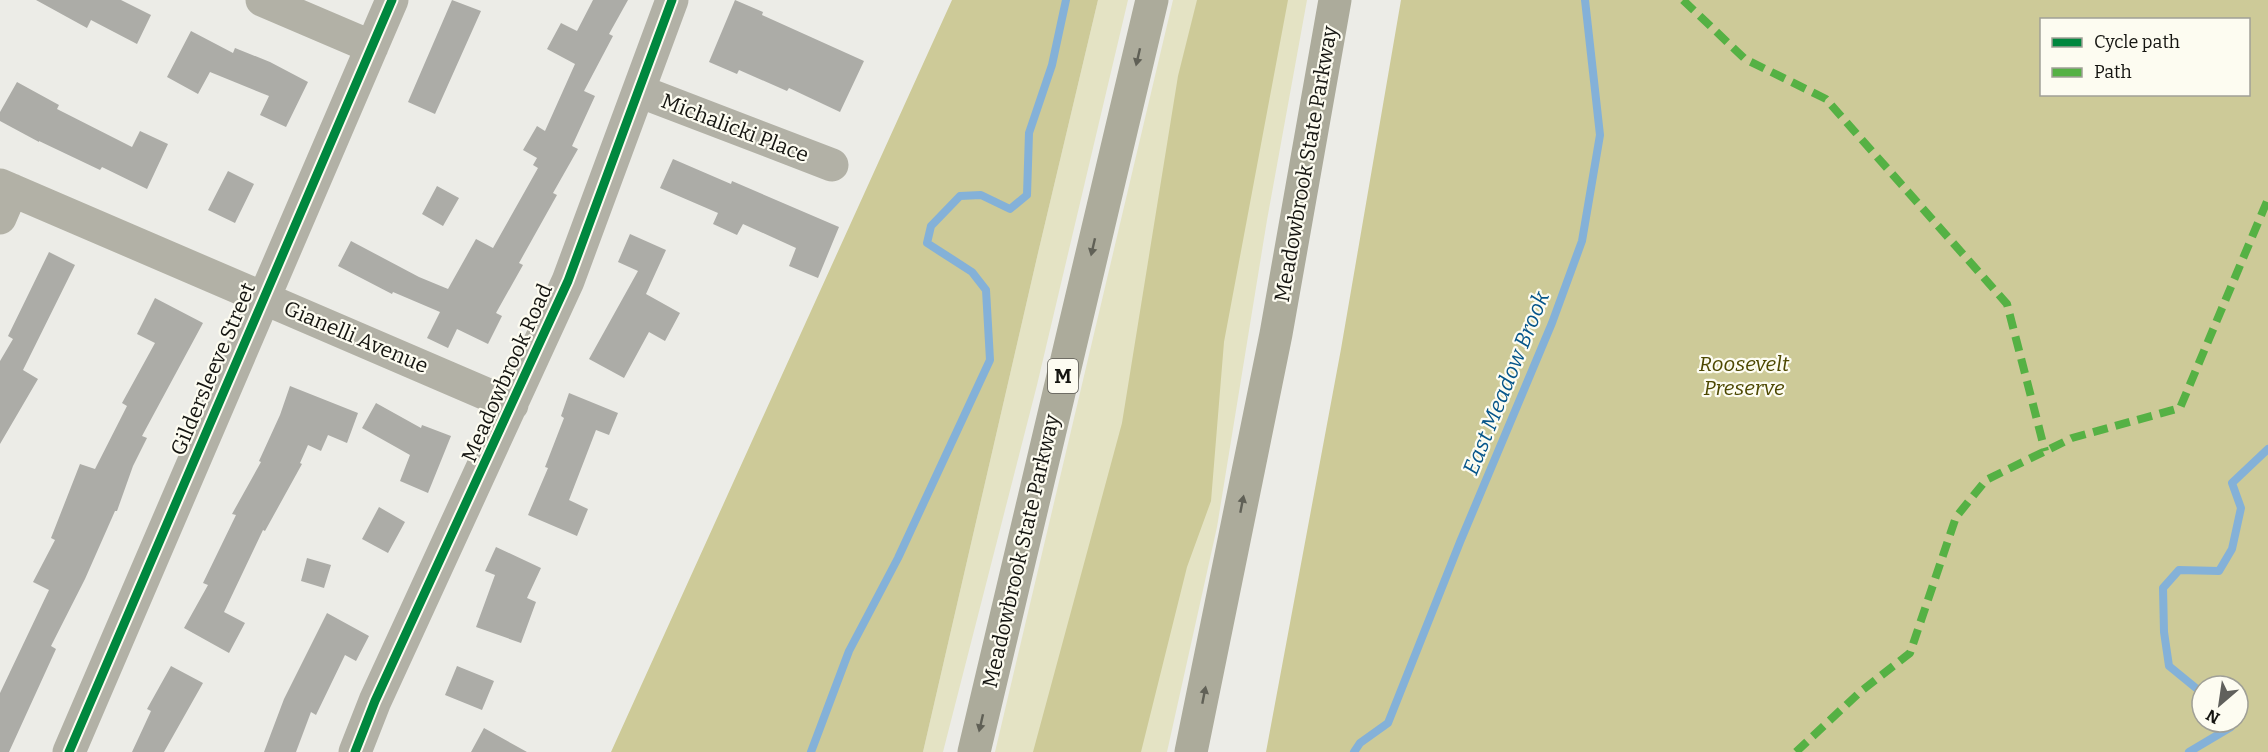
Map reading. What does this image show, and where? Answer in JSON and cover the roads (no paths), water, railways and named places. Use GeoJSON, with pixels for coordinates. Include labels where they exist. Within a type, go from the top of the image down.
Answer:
{"type":"FeatureCollection","features":[{"type":"Feature","properties":{"kind":"highway","name":"Meadowbrook State Parkway"},"geometry":{"type":"LineString","coordinates":[[974,752],[1152,0]]}},
{"type":"Feature","properties":{"kind":"highway","name":"Meadowbrook State Parkway"},"geometry":{"type":"LineString","coordinates":[[1191,752],[1273,346],[1335,0]]}},
{"type":"Feature","properties":{"kind":"street"},"geometry":{"type":"LineString","coordinates":[[262,0],[372,47]]}},
{"type":"Feature","properties":{"kind":"street","name":"Gildersleeve Street"},"geometry":{"type":"LineString","coordinates":[[69,752],[392,0]]}},
{"type":"Feature","properties":{"kind":"street","name":"Meadowbrook Road"},"geometry":{"type":"LineString","coordinates":[[355,752],[380,691],[568,281],[672,0]]}},
{"type":"Feature","properties":{"kind":"street","name":"Michalicki Place"},"geometry":{"type":"LineString","coordinates":[[639,91],[832,165]]}},
{"type":"Feature","properties":{"kind":"street","name":"Gianelli Avenue"},"geometry":{"type":"LineString","coordinates":[[4,198],[263,298],[512,405]]}},
{"type":"Feature","properties":{"kind":"waterway"},"geometry":{"type":"LineString","coordinates":[[811,752],[849,651],[898,558],[990,360],[986,290],[972,272],[927,243],[931,226],[960,196],[981,195],[1010,209],[1027,195],[1029,133],[1052,65],[1066,0]]}},
{"type":"Feature","properties":{"kind":"waterway","name":"East Meadow Brook"},"geometry":{"type":"LineString","coordinates":[[1354,752],[1360,743],[1388,723],[1460,542],[1552,323],[1582,241],[1600,135],[1585,0]]}},
{"type":"Feature","properties":{"kind":"waterway"},"geometry":{"type":"LineString","coordinates":[[2190,683],[2169,666],[2164,632],[2163,588],[2179,570],[2219,571],[2232,549],[2241,508],[2232,483],[2268,449]]}},
{"type":"Feature","properties":{"kind":"waterway"},"geometry":{"type":"LineString","coordinates":[[2189,752],[2219,734]]}},
{"type":"Feature","properties":{"kind":"park label","name":"Roosevelt Preserve"},"geometry":{"type":"Point","coordinates":[1744,376]}}]}
